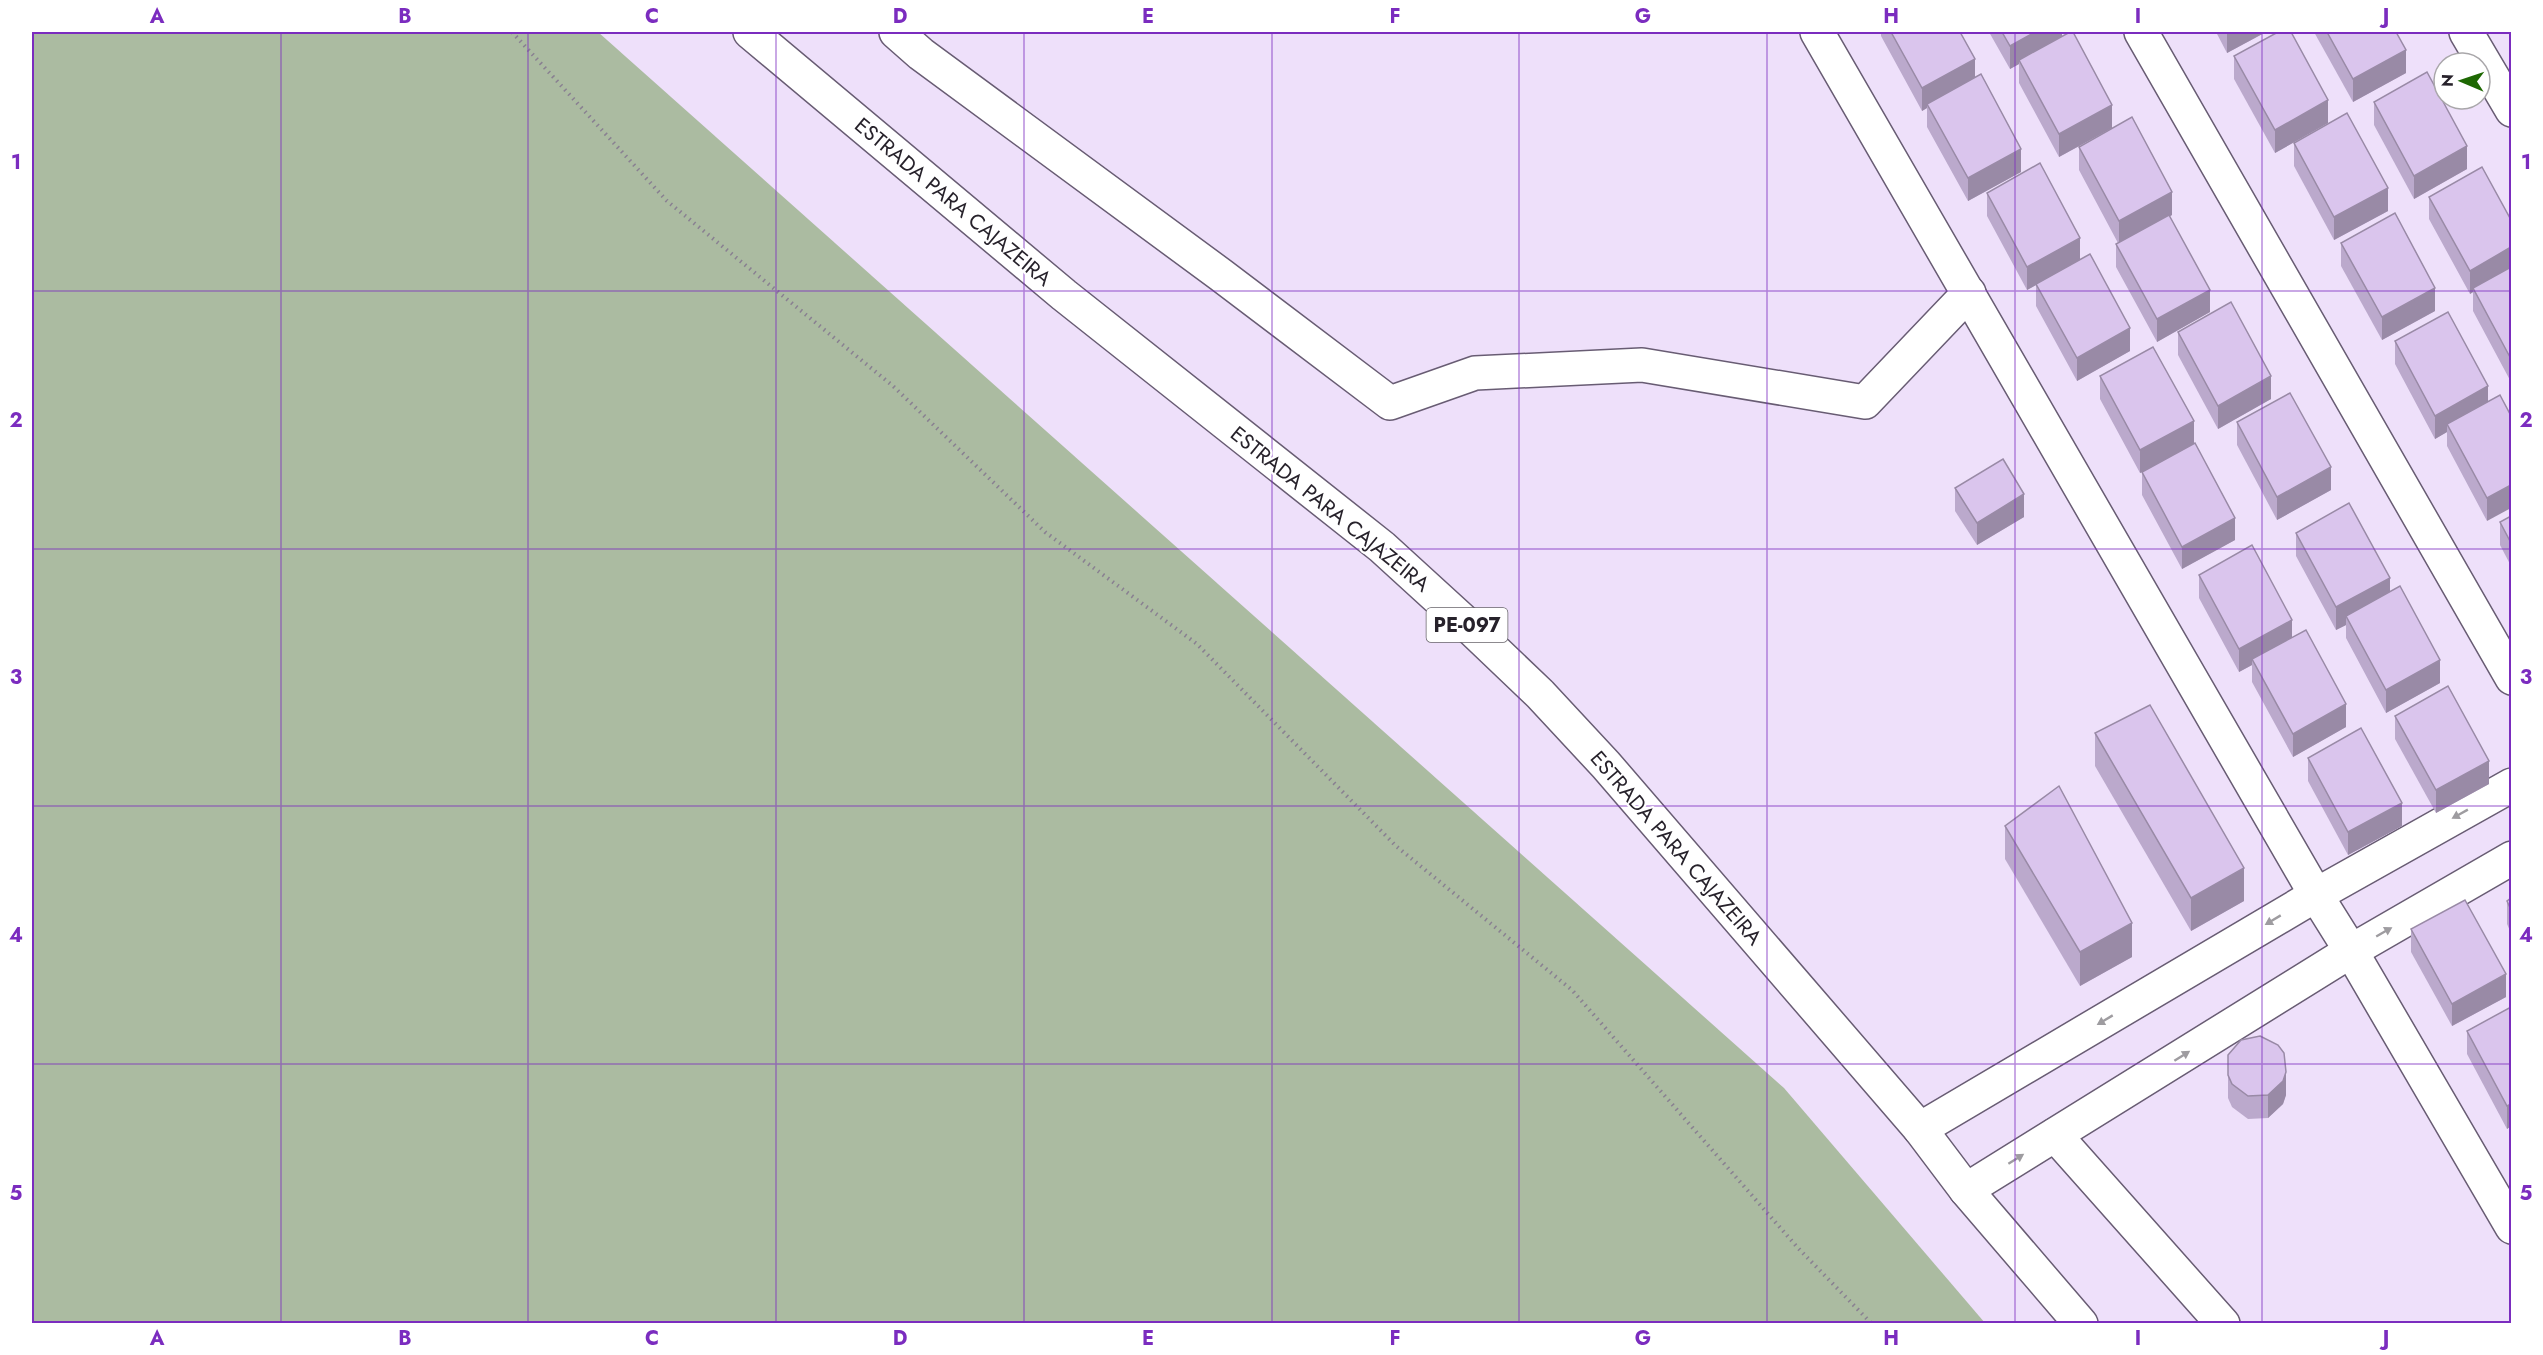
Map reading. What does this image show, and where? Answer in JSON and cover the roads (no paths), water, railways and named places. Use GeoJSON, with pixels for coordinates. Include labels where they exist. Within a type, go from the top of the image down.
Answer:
{"type":"FeatureCollection","features":[{"type":"Feature","properties":{"kind":"street","name":"ESTRADA PARA CAJAZEIRA"},"geometry":{"type":"LineString","coordinates":[[750,32],[1064,295],[1382,547],[1540,694],[1606,765],[1920,1129],[1966,1190],[2081,1323]]}},
{"type":"Feature","properties":{"kind":"street"},"geometry":{"type":"LineString","coordinates":[[896,32],[921,54],[1221,275],[1389,403],[1475,373],[1642,365],[1865,402],[1969,293]]}},
{"type":"Feature","properties":{"kind":"street"},"geometry":{"type":"LineString","coordinates":[[1817,32],[2316,895],[2351,951],[2511,1227]]}},
{"type":"Feature","properties":{"kind":"street"},"geometry":{"type":"LineString","coordinates":[[2141,32],[2511,678]]}},
{"type":"Feature","properties":{"kind":"street"},"geometry":{"type":"LineString","coordinates":[[2466,32],[2511,110]]}},
{"type":"Feature","properties":{"kind":"street"},"geometry":{"type":"LineString","coordinates":[[1920,1129],[2316,895],[2511,785]]}},
{"type":"Feature","properties":{"kind":"street"},"geometry":{"type":"LineString","coordinates":[[1966,1190],[2351,951],[2511,858]]}},
{"type":"Feature","properties":{"kind":"street"},"geometry":{"type":"LineString","coordinates":[[2055,1135],[2223,1323]]}}]}
